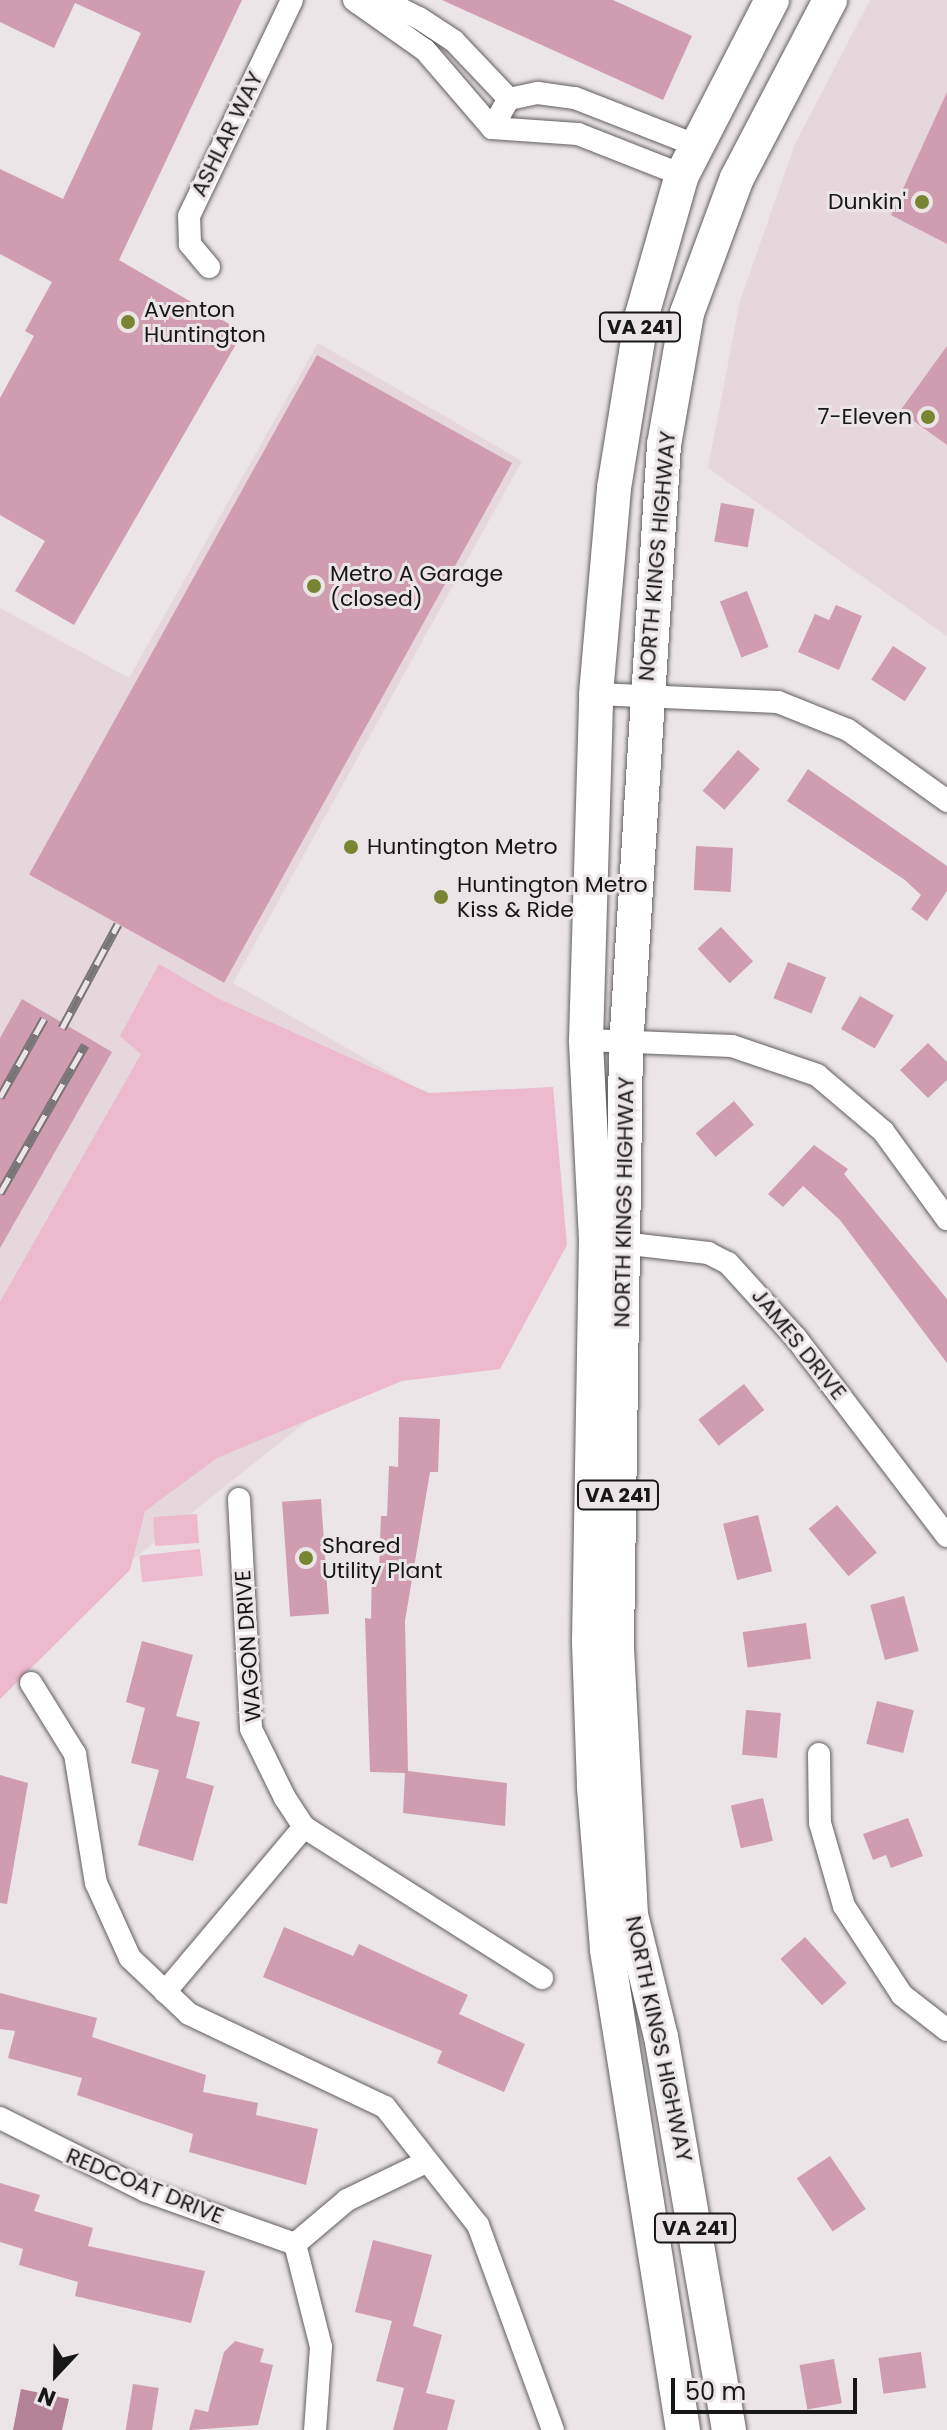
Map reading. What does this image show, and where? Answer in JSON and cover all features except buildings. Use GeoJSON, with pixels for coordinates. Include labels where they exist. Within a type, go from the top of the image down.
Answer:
{"type":"FeatureCollection","features":[{"type":"Feature","properties":{"kind":"main road","name":"NORTH KINGS HIGHWAY"},"geometry":{"type":"LineString","coordinates":[[729,2430],[664,2052],[631,1915],[617,1644],[610,1242],[586,1040],[596,694],[612,502],[642,315],[688,160],[772,0]]}},
{"type":"Feature","properties":{"kind":"main road","name":"NORTH KINGS HIGHWAY"},"geometry":{"type":"LineString","coordinates":[[683,2430],[601,1880],[589,1641],[610,1242],[626,1047],[644,695],[664,445],[687,313],[739,173],[830,0]]}},
{"type":"Feature","properties":{"kind":"main road"},"geometry":{"type":"LineString","coordinates":[[688,160],[739,173]]}},
{"type":"Feature","properties":{"kind":"street","name":"ASHLAR WAY"},"geometry":{"type":"LineString","coordinates":[[209,267],[190,244],[189,216],[292,0]]}},
{"type":"Feature","properties":{"kind":"street"},"geometry":{"type":"LineString","coordinates":[[356,2],[425,50],[492,128],[578,134],[688,160]]}},
{"type":"Feature","properties":{"kind":"street"},"geometry":{"type":"LineString","coordinates":[[356,2],[391,4],[419,18],[454,41],[509,99]]}},
{"type":"Feature","properties":{"kind":"street"},"geometry":{"type":"LineString","coordinates":[[492,128],[509,99],[538,93],[575,98],[688,160]]}},
{"type":"Feature","properties":{"kind":"street"},"geometry":{"type":"LineString","coordinates":[[596,694],[778,702],[848,730],[947,801]]}},
{"type":"Feature","properties":{"kind":"street"},"geometry":{"type":"LineString","coordinates":[[586,1040],[626,1047],[732,1046],[817,1075],[883,1131],[947,1219]]}},
{"type":"Feature","properties":{"kind":"street","name":"JAMES DRIVE"},"geometry":{"type":"LineString","coordinates":[[610,1242],[708,1253],[753,1285],[947,1536]]}},
{"type":"Feature","properties":{"kind":"street","name":"WAGON DRIVE"},"geometry":{"type":"LineString","coordinates":[[239,1499],[251,1729],[304,1827],[542,1978]]}},
{"type":"Feature","properties":{"kind":"street"},"geometry":{"type":"LineString","coordinates":[[31,1683],[75,1754],[107,1919],[130,1958],[189,2014],[385,2107],[424,2163],[478,2225],[553,2430]]}},
{"type":"Feature","properties":{"kind":"street"},"geometry":{"type":"LineString","coordinates":[[819,1754],[820,1823],[844,1906],[902,1995],[947,2030]]}},
{"type":"Feature","properties":{"kind":"street"},"geometry":{"type":"LineString","coordinates":[[165,1992],[304,1827]]}},
{"type":"Feature","properties":{"kind":"street","name":"REDCOAT DRIVE"},"geometry":{"type":"LineString","coordinates":[[0,2118],[146,2191],[295,2244]]}},
{"type":"Feature","properties":{"kind":"street"},"geometry":{"type":"LineString","coordinates":[[315,2430],[321,2347],[295,2244],[347,2200],[424,2163]]}},
{"type":"Feature","properties":{"kind":"shaded area"},"geometry":{"type":"Polygon","coordinates":[[[870,0],[947,0],[947,636],[708,468],[740,301],[795,144],[870,0]]]}},
{"type":"Feature","properties":{"kind":"shaded area"},"geometry":{"type":"Polygon","coordinates":[[[318,343],[522,461],[233,983],[481,1125],[384,1360],[0,1665],[0,608],[129,678],[318,343]]]}},
{"type":"Feature","properties":{"kind":"shaded area"},"geometry":{"type":"Polygon","coordinates":[[[159,964],[219,999],[429,1093],[553,1087],[567,1245],[500,1369],[402,1381],[217,1458],[145,1511],[130,1570],[0,1699],[0,1302],[141,1054],[120,1036],[159,964]]]}},
{"type":"Feature","properties":{"kind":"shaded area"},"geometry":{"type":"Polygon","coordinates":[[[197,1514],[199,1543],[155,1546],[153,1517],[197,1514]]]}},
{"type":"Feature","properties":{"kind":"shaded area"},"geometry":{"type":"Polygon","coordinates":[[[200,1549],[203,1576],[142,1582],[139,1555],[200,1549]]]}},
{"type":"Feature","properties":{"kind":"shaded area"},"geometry":{"type":"Polygon","coordinates":[[[21,2389],[69,2399],[62,2430],[13,2430],[21,2389]]]}},
{"type":"Feature","properties":{"kind":"railway"},"geometry":{"type":"LineString","coordinates":[[62,1028],[118,924]]}},
{"type":"Feature","properties":{"kind":"railway"},"geometry":{"type":"LineString","coordinates":[[0,1097],[44,1019]]}},
{"type":"Feature","properties":{"kind":"railway"},"geometry":{"type":"LineString","coordinates":[[0,1193],[85,1045]]}},
{"type":"Feature","properties":{"kind":"place","name":"Dunkin'"},"geometry":{"type":"Point","coordinates":[922,202]}},
{"type":"Feature","properties":{"kind":"place","name":"Aventon Huntington"},"geometry":{"type":"Point","coordinates":[128,322]}},
{"type":"Feature","properties":{"kind":"place","name":"7-Eleven"},"geometry":{"type":"Point","coordinates":[928,417]}},
{"type":"Feature","properties":{"kind":"place","name":"Metro A Garage (closed)"},"geometry":{"type":"Point","coordinates":[314,586]}},
{"type":"Feature","properties":{"kind":"place","name":"Huntington Metro"},"geometry":{"type":"Point","coordinates":[351,847]}},
{"type":"Feature","properties":{"kind":"place","name":"Huntington Metro Kiss & Ride"},"geometry":{"type":"Point","coordinates":[441,897]}},
{"type":"Feature","properties":{"kind":"place","name":"Shared Utility Plant"},"geometry":{"type":"Point","coordinates":[306,1558]}}]}
